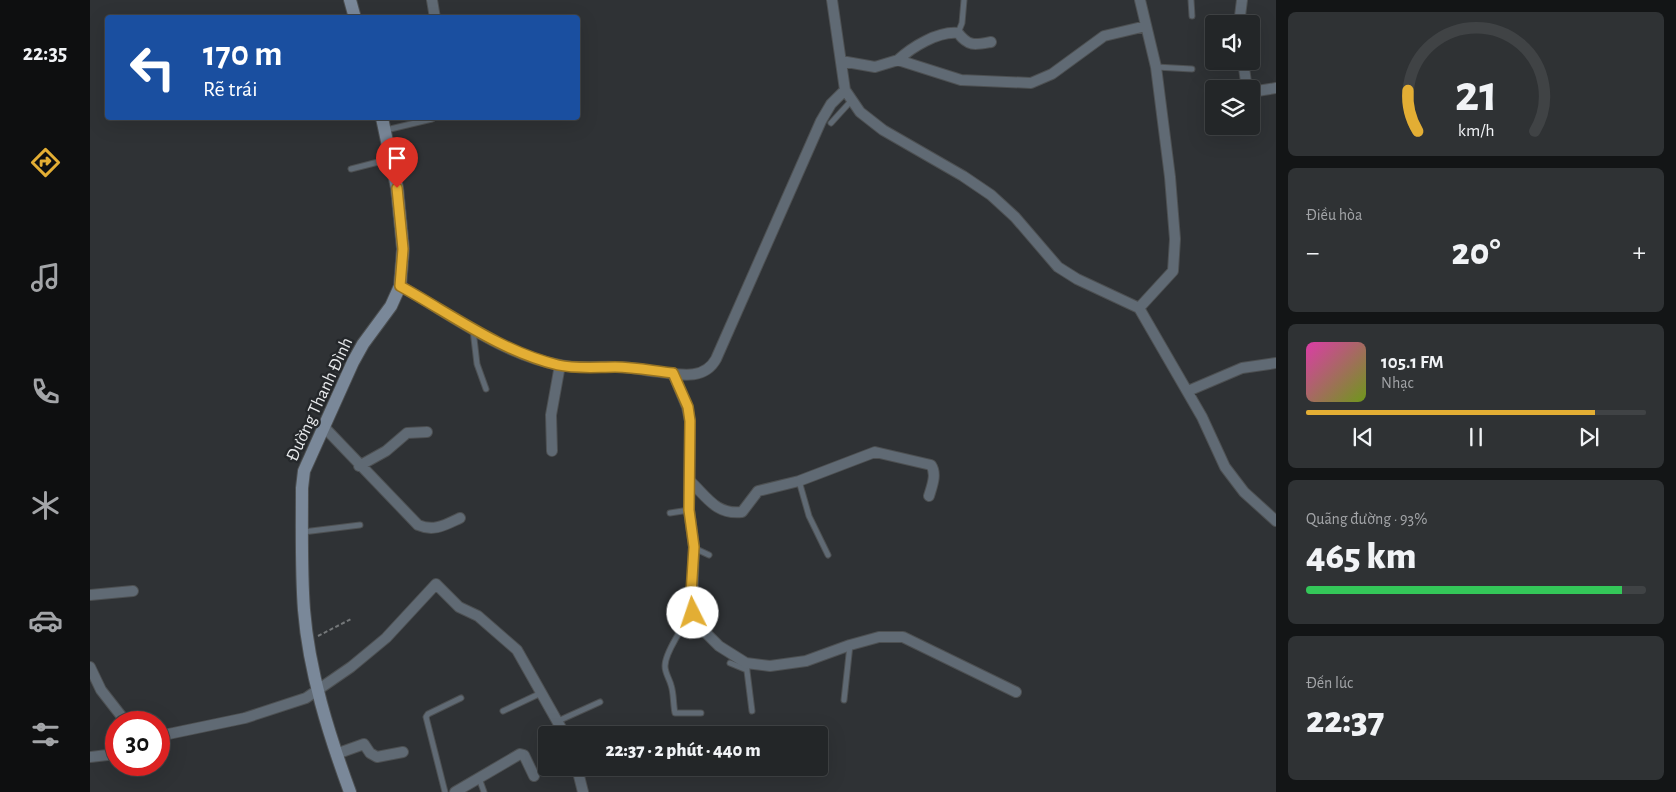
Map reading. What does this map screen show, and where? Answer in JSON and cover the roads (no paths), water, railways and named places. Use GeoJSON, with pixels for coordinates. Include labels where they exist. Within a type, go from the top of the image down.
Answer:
{"type":"FeatureCollection","features":[{"type":"Feature","properties":{"kind":"street"},"geometry":{"type":"LineString","coordinates":[[350,0],[354,15]]}},
{"type":"Feature","properties":{"kind":"street"},"geometry":{"type":"LineString","coordinates":[[432,0],[434,15]]}},
{"type":"Feature","properties":{"kind":"street"},"geometry":{"type":"LineString","coordinates":[[832,0],[845,90],[860,112],[882,130],[963,176],[991,195],[1014,217],[1058,267],[1076,279],[1140,308],[1188,391],[1233,480],[1276,521]]}},
{"type":"Feature","properties":{"kind":"street"},"geometry":{"type":"LineString","coordinates":[[1140,0],[1156,67],[1170,177],[1174,262],[1173,271],[1140,308]]}},
{"type":"Feature","properties":{"kind":"street"},"geometry":{"type":"LineString","coordinates":[[1240,15],[1242,0]]}},
{"type":"Feature","properties":{"kind":"street"},"geometry":{"type":"LineString","coordinates":[[898,60],[961,80],[1031,83],[1052,74],[1104,36],[1146,26]]}},
{"type":"Feature","properties":{"kind":"street"},"geometry":{"type":"LineString","coordinates":[[841,60],[875,67],[898,60],[907,52],[944,34],[958,33],[968,44],[973,46],[991,42]]}},
{"type":"Feature","properties":{"kind":"street"},"geometry":{"type":"LineString","coordinates":[[1260,91],[1276,88]]}},
{"type":"Feature","properties":{"kind":"street"},"geometry":{"type":"LineString","coordinates":[[400,286],[444,310],[473,329],[518,352],[560,366],[618,367],[698,374],[712,366],[820,121],[831,104],[845,90]]}},
{"type":"Feature","properties":{"kind":"street","name":"Đường Thanh Đình"},"geometry":{"type":"LineString","coordinates":[[350,792],[336,754],[318,690],[304,612],[302,532],[304,471],[356,356],[391,306],[400,286],[403,249],[397,188],[384,124]]}},
{"type":"Feature","properties":{"kind":"street"},"geometry":{"type":"LineString","coordinates":[[1188,391],[1236,370],[1276,363]]}},
{"type":"Feature","properties":{"kind":"street"},"geometry":{"type":"LineString","coordinates":[[552,451],[551,415],[560,366]]}},
{"type":"Feature","properties":{"kind":"street"},"geometry":{"type":"LineString","coordinates":[[673,373],[688,407],[690,421],[689,510],[694,547],[691,594],[693,613],[704,632],[719,646],[746,666],[770,666],[792,664],[831,654],[850,645],[879,637],[903,637],[1016,692]]}},
{"type":"Feature","properties":{"kind":"street"},"geometry":{"type":"LineString","coordinates":[[325,428],[418,526],[428,530],[438,528],[460,518]]}},
{"type":"Feature","properties":{"kind":"street"},"geometry":{"type":"LineString","coordinates":[[359,466],[386,451],[407,433],[427,432]]}},
{"type":"Feature","properties":{"kind":"street"},"geometry":{"type":"LineString","coordinates":[[690,481],[718,509],[730,513],[745,510],[758,492],[799,481],[875,452],[886,453],[931,465],[934,470],[929,496]]}},
{"type":"Feature","properties":{"kind":"street"},"geometry":{"type":"LineString","coordinates":[[170,734],[245,718],[306,698],[351,667],[386,638],[436,584],[459,607],[478,616],[508,640],[517,650],[560,726]]}},
{"type":"Feature","properties":{"kind":"street"},"geometry":{"type":"LineString","coordinates":[[90,595],[133,591]]}},
{"type":"Feature","properties":{"kind":"street"},"geometry":{"type":"LineString","coordinates":[[91,670],[101,690],[117,711]]}},
{"type":"Feature","properties":{"kind":"street"},"geometry":{"type":"LineString","coordinates":[[336,754],[364,744],[370,753],[377,757],[404,752]]}},
{"type":"Feature","properties":{"kind":"street"},"geometry":{"type":"LineString","coordinates":[[455,792],[520,754],[524,755],[528,761],[534,776]]}},
{"type":"Feature","properties":{"kind":"street"},"geometry":{"type":"LineString","coordinates":[[90,757],[105,755]]}},
{"type":"Feature","properties":{"kind":"street"},"geometry":{"type":"LineString","coordinates":[[579,776],[583,792]]}},
{"type":"Feature","properties":{"kind":"lane"},"geometry":{"type":"LineString","coordinates":[[958,33],[962,23],[964,0]]}},
{"type":"Feature","properties":{"kind":"lane"},"geometry":{"type":"LineString","coordinates":[[1191,0],[1192,16]]}},
{"type":"Feature","properties":{"kind":"lane"},"geometry":{"type":"LineString","coordinates":[[1156,67],[1192,69]]}},
{"type":"Feature","properties":{"kind":"lane"},"geometry":{"type":"LineString","coordinates":[[831,123],[851,101]]}},
{"type":"Feature","properties":{"kind":"lane"},"geometry":{"type":"LineString","coordinates":[[384,124],[422,120]]}},
{"type":"Feature","properties":{"kind":"lane"},"geometry":{"type":"LineString","coordinates":[[351,169],[391,159]]}},
{"type":"Feature","properties":{"kind":"lane"},"geometry":{"type":"LineString","coordinates":[[473,329],[477,364],[486,389]]}},
{"type":"Feature","properties":{"kind":"lane"},"geometry":{"type":"LineString","coordinates":[[799,481],[809,516],[828,555]]}},
{"type":"Feature","properties":{"kind":"lane"},"geometry":{"type":"LineString","coordinates":[[670,513],[689,510]]}},
{"type":"Feature","properties":{"kind":"lane"},"geometry":{"type":"LineString","coordinates":[[302,532],[360,526]]}},
{"type":"Feature","properties":{"kind":"lane"},"geometry":{"type":"LineString","coordinates":[[694,547],[709,555]]}},
{"type":"Feature","properties":{"kind":"lane"},"geometry":{"type":"LineString","coordinates":[[693,613],[685,622],[668,655],[665,672],[672,686],[675,712],[701,713]]}},
{"type":"Feature","properties":{"kind":"lane"},"geometry":{"type":"LineString","coordinates":[[844,700],[850,645]]}},
{"type":"Feature","properties":{"kind":"lane"},"geometry":{"type":"LineString","coordinates":[[730,663],[746,666],[752,711]]}},
{"type":"Feature","properties":{"kind":"lane"},"geometry":{"type":"LineString","coordinates":[[503,711],[541,692]]}},
{"type":"Feature","properties":{"kind":"lane"},"geometry":{"type":"LineString","coordinates":[[445,792],[426,717],[428,714],[461,698]]}},
{"type":"Feature","properties":{"kind":"lane"},"geometry":{"type":"LineString","coordinates":[[558,721],[600,702]]}},
{"type":"Feature","properties":{"kind":"lane"},"geometry":{"type":"LineString","coordinates":[[479,777],[484,792]]}}]}
